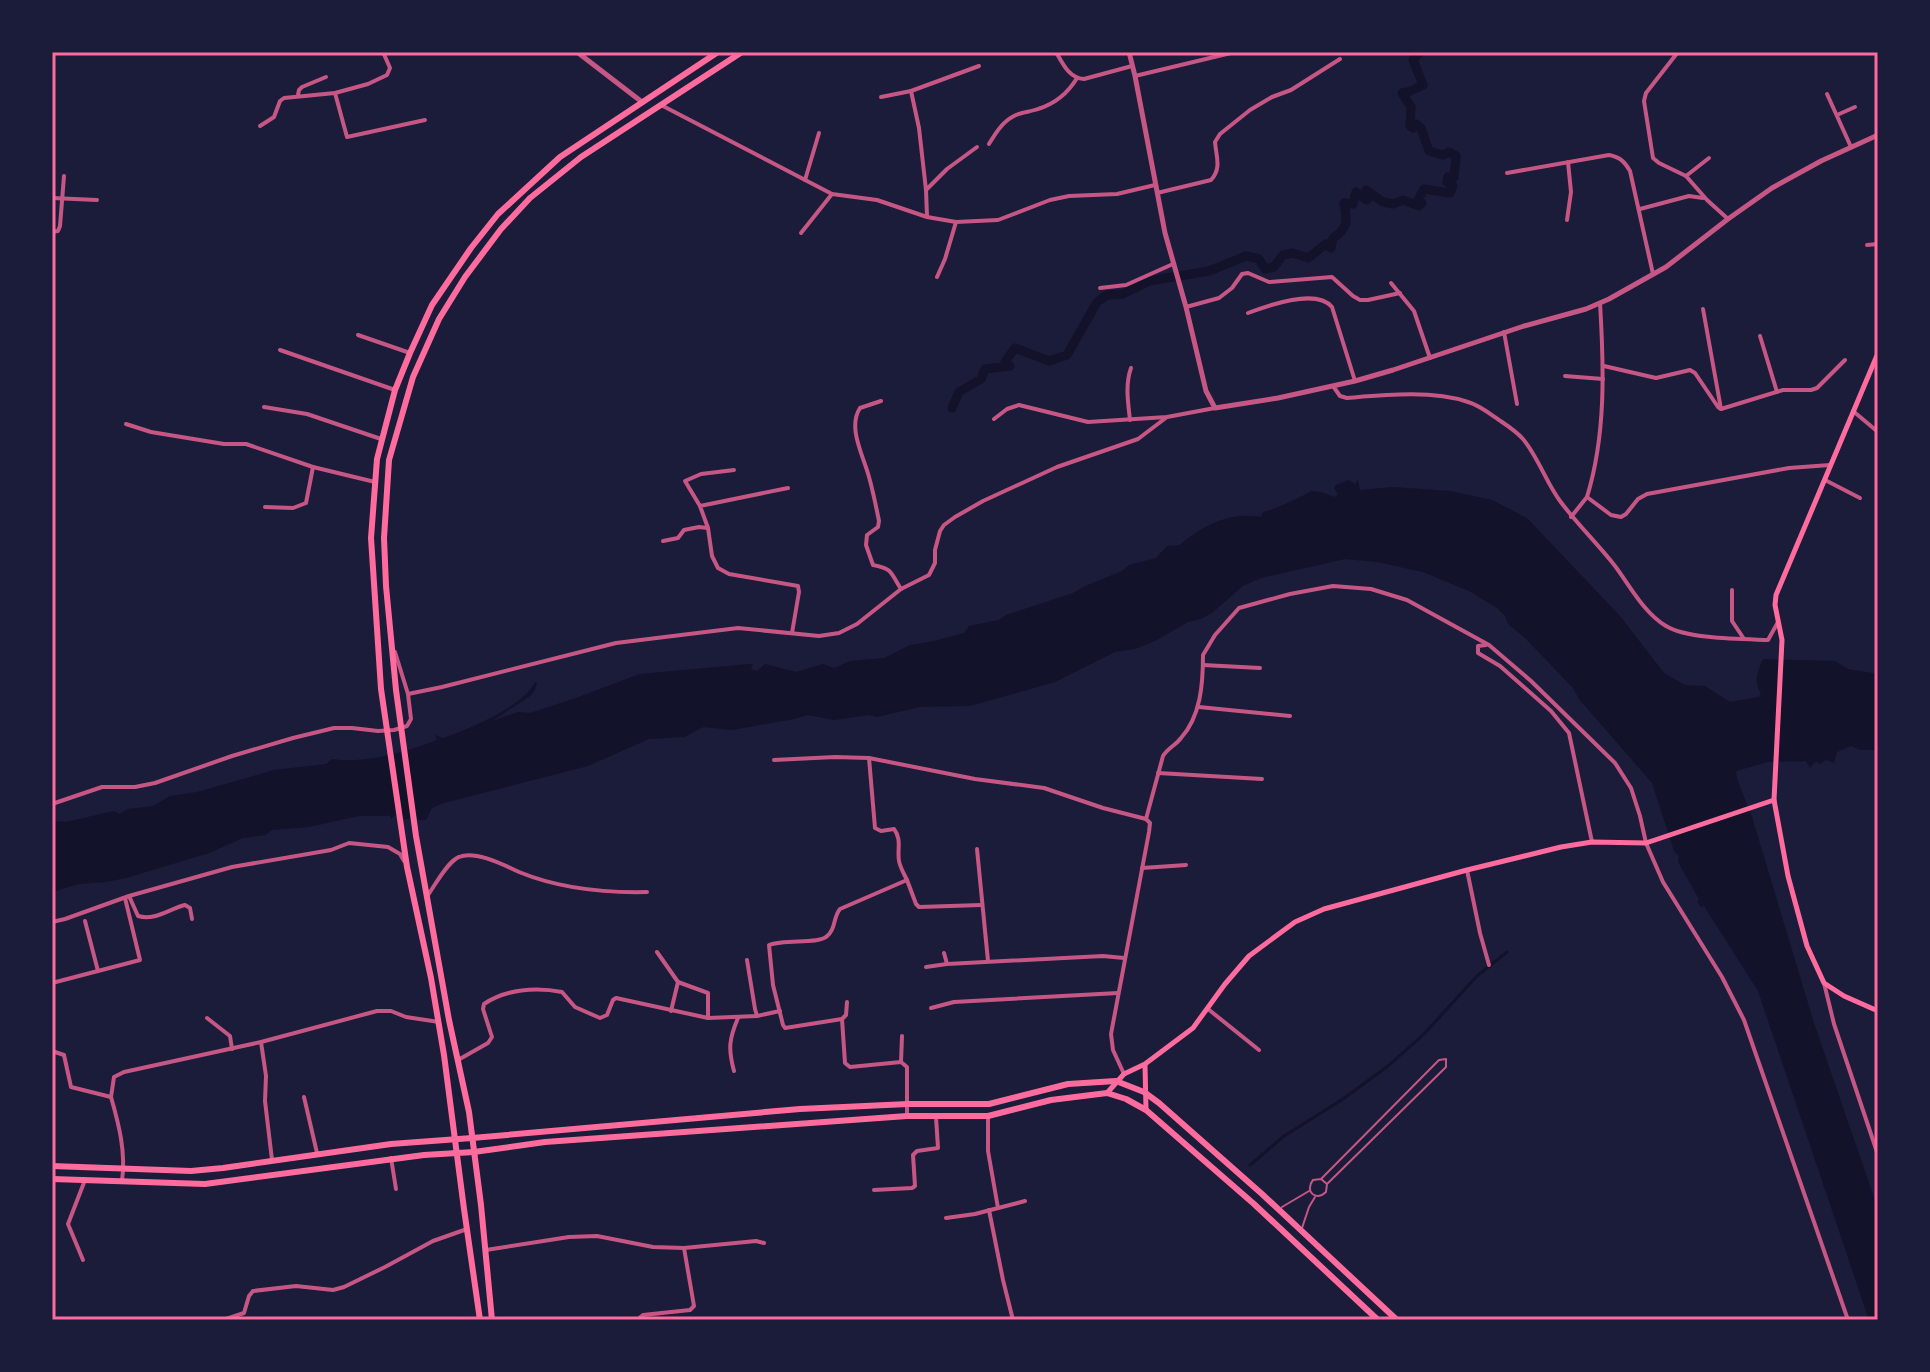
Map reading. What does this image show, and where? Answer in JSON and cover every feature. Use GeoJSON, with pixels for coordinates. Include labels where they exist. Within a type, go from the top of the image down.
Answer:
{"type":"FeatureCollection","features":[{"type":"Feature","properties":{"kind":"main road"},"geometry":{"type":"LineString","coordinates":[[480,1320],[439,1022],[407,867],[381,689],[371,538],[377,459],[395,390],[432,305],[498,214],[560,157],[718,52]]}},
{"type":"Feature","properties":{"kind":"main road"},"geometry":{"type":"LineString","coordinates":[[492,1320],[472,1138],[416,836],[396,690],[384,538],[389,460],[413,377],[439,319],[465,277],[501,229],[530,198],[581,157],[742,52]]}},
{"type":"Feature","properties":{"kind":"main road"},"geometry":{"type":"LineString","coordinates":[[456,269],[465,277]]}},
{"type":"Feature","properties":{"kind":"main road"},"geometry":{"type":"LineString","coordinates":[[1877,356],[1776,595],[1782,640],[1774,800],[1788,876],[1807,946],[1824,983],[1878,1011]]}},
{"type":"Feature","properties":{"kind":"main road"},"geometry":{"type":"LineString","coordinates":[[377,459],[389,460]]}},
{"type":"Feature","properties":{"kind":"main road"},"geometry":{"type":"LineString","coordinates":[[1107,1093],[1124,1074],[1145,1064],[1193,1028],[1249,956],[1295,922],[1324,909],[1561,847],[1592,842],[1646,843],[1774,800]]}},
{"type":"Feature","properties":{"kind":"main road"},"geometry":{"type":"LineString","coordinates":[[1145,1064],[1146,1110]]}},
{"type":"Feature","properties":{"kind":"main road"},"geometry":{"type":"LineString","coordinates":[[52,1166],[191,1171],[391,1144],[807,1109],[989,1104],[1068,1084],[1116,1081],[1144,1092],[1262,1194],[1397,1320]]}},
{"type":"Feature","properties":{"kind":"main road"},"geometry":{"type":"LineString","coordinates":[[52,1179],[205,1184],[391,1158],[474,1152],[545,1142],[907,1116],[988,1116],[1051,1100],[1107,1093],[1146,1110],[1254,1204],[1378,1320]]}},
{"type":"Feature","properties":{"kind":"main road"},"geometry":{"type":"LineString","coordinates":[[807,1109],[808,1123]]}},
{"type":"Feature","properties":{"kind":"main road"},"geometry":{"type":"LineString","coordinates":[[1254,1204],[1262,1194]]}},
{"type":"Feature","properties":{"kind":"street"},"geometry":{"type":"LineString","coordinates":[[260,126],[274,117],[282,99],[335,93],[390,74],[383,52]]}},
{"type":"Feature","properties":{"kind":"street"},"geometry":{"type":"LineString","coordinates":[[577,52],[642,102]]}},
{"type":"Feature","properties":{"kind":"street"},"geometry":{"type":"LineString","coordinates":[[1056,52],[1071,75],[1077,78],[1084,79],[1132,66]]}},
{"type":"Feature","properties":{"kind":"street"},"geometry":{"type":"LineString","coordinates":[[1129,52],[1165,233],[1206,391],[1215,408]]}},
{"type":"Feature","properties":{"kind":"street"},"geometry":{"type":"LineString","coordinates":[[1135,76],[1235,52]]}},
{"type":"Feature","properties":{"kind":"street"},"geometry":{"type":"LineString","coordinates":[[1678,52],[1646,93],[1644,101],[1653,158],[1686,176],[1728,219]]}},
{"type":"Feature","properties":{"kind":"street"},"geometry":{"type":"LineString","coordinates":[[1157,193],[1211,180],[1217,171],[1215,142],[1220,134],[1250,110],[1291,90],[1340,59]]}},
{"type":"Feature","properties":{"kind":"street"},"geometry":{"type":"LineString","coordinates":[[881,97],[911,91],[979,66]]}},
{"type":"Feature","properties":{"kind":"street"},"geometry":{"type":"LineString","coordinates":[[298,95],[302,87],[326,77]]}},
{"type":"Feature","properties":{"kind":"street"},"geometry":{"type":"LineString","coordinates":[[989,144],[1007,120],[1056,101],[1077,78]]}},
{"type":"Feature","properties":{"kind":"street"},"geometry":{"type":"LineString","coordinates":[[911,91],[919,128],[927,217]]}},
{"type":"Feature","properties":{"kind":"street"},"geometry":{"type":"LineString","coordinates":[[335,93],[347,137],[425,120]]}},
{"type":"Feature","properties":{"kind":"street"},"geometry":{"type":"LineString","coordinates":[[1827,94],[1851,147]]}},
{"type":"Feature","properties":{"kind":"street"},"geometry":{"type":"LineString","coordinates":[[660,104],[832,194],[877,200],[927,217],[956,222],[998,220],[1050,200],[1117,194],[1155,185]]}},
{"type":"Feature","properties":{"kind":"street"},"geometry":{"type":"LineString","coordinates":[[1837,115],[1855,107]]}},
{"type":"Feature","properties":{"kind":"street"},"geometry":{"type":"LineString","coordinates":[[805,180],[819,133]]}},
{"type":"Feature","properties":{"kind":"street"},"geometry":{"type":"LineString","coordinates":[[994,419],[1019,405],[1088,422],[1167,417],[1278,398],[1355,381],[1504,332],[1586,309],[1653,274],[1799,172],[1878,135]]}},
{"type":"Feature","properties":{"kind":"street"},"geometry":{"type":"LineString","coordinates":[[926,190],[947,169],[977,147]]}},
{"type":"Feature","properties":{"kind":"street"},"geometry":{"type":"LineString","coordinates":[[1507,173],[1609,155],[1625,162],[1640,209],[1653,274]]}},
{"type":"Feature","properties":{"kind":"street"},"geometry":{"type":"LineString","coordinates":[[1686,176],[1709,158]]}},
{"type":"Feature","properties":{"kind":"street"},"geometry":{"type":"LineString","coordinates":[[1567,220],[1571,198],[1568,162]]}},
{"type":"Feature","properties":{"kind":"street"},"geometry":{"type":"LineString","coordinates":[[52,232],[58,231],[60,226],[64,176]]}},
{"type":"Feature","properties":{"kind":"street"},"geometry":{"type":"LineString","coordinates":[[801,233],[832,194]]}},
{"type":"Feature","properties":{"kind":"street"},"geometry":{"type":"LineString","coordinates":[[1640,209],[1689,196],[1707,200]]}},
{"type":"Feature","properties":{"kind":"street"},"geometry":{"type":"LineString","coordinates":[[52,198],[97,200]]}},
{"type":"Feature","properties":{"kind":"street"},"geometry":{"type":"LineString","coordinates":[[937,277],[956,222]]}},
{"type":"Feature","properties":{"kind":"street"},"geometry":{"type":"LineString","coordinates":[[1867,245],[1878,244]]}},
{"type":"Feature","properties":{"kind":"street"},"geometry":{"type":"LineString","coordinates":[[1100,288],[1126,285],[1174,267]]}},
{"type":"Feature","properties":{"kind":"street"},"geometry":{"type":"LineString","coordinates":[[1186,307],[1219,298],[1232,288],[1242,274],[1248,273],[1269,282],[1334,278],[1360,300],[1400,293]]}},
{"type":"Feature","properties":{"kind":"street"},"geometry":{"type":"LineString","coordinates":[[1391,283],[1416,314],[1430,358]]}},
{"type":"Feature","properties":{"kind":"street"},"geometry":{"type":"LineString","coordinates":[[1248,313],[1274,303],[1315,298],[1329,302],[1355,381]]}},
{"type":"Feature","properties":{"kind":"street"},"geometry":{"type":"LineString","coordinates":[[1571,517],[1587,497],[1598,450],[1604,366],[1600,303]]}},
{"type":"Feature","properties":{"kind":"street"},"geometry":{"type":"LineString","coordinates":[[1703,309],[1721,409]]}},
{"type":"Feature","properties":{"kind":"street"},"geometry":{"type":"LineString","coordinates":[[1504,332],[1517,404]]}},
{"type":"Feature","properties":{"kind":"street"},"geometry":{"type":"LineString","coordinates":[[358,335],[410,353]]}},
{"type":"Feature","properties":{"kind":"street"},"geometry":{"type":"LineString","coordinates":[[1760,336],[1777,392]]}},
{"type":"Feature","properties":{"kind":"street"},"geometry":{"type":"LineString","coordinates":[[280,350],[395,390]]}},
{"type":"Feature","properties":{"kind":"street"},"geometry":{"type":"LineString","coordinates":[[1721,409],[1783,390],[1817,388],[1845,360]]}},
{"type":"Feature","properties":{"kind":"street"},"geometry":{"type":"LineString","coordinates":[[1604,366],[1653,377],[1690,370],[1721,409]]}},
{"type":"Feature","properties":{"kind":"street"},"geometry":{"type":"LineString","coordinates":[[1130,420],[1127,391],[1131,368]]}},
{"type":"Feature","properties":{"kind":"street"},"geometry":{"type":"LineString","coordinates":[[1565,376],[1603,379]]}},
{"type":"Feature","properties":{"kind":"street"},"geometry":{"type":"LineString","coordinates":[[1333,386],[1340,396],[1347,398],[1401,394],[1456,399],[1479,407],[1508,426],[1524,441],[1571,517],[1601,548],[1646,609],[1665,626],[1690,633],[1768,640],[1778,622]]}},
{"type":"Feature","properties":{"kind":"street"},"geometry":{"type":"LineString","coordinates":[[881,401],[860,408],[855,421],[879,521],[878,527],[867,535],[866,545],[873,565],[888,569],[901,589]]}},
{"type":"Feature","properties":{"kind":"street"},"geometry":{"type":"LineString","coordinates":[[264,407],[307,414],[381,439]]}},
{"type":"Feature","properties":{"kind":"street"},"geometry":{"type":"LineString","coordinates":[[1853,411],[1878,432]]}},
{"type":"Feature","properties":{"kind":"street"},"geometry":{"type":"LineString","coordinates":[[408,694],[616,643],[738,628],[819,636],[839,633],[857,624],[901,589],[929,575],[935,563],[940,531],[955,517],[1057,467],[1138,439],[1167,417]]}},
{"type":"Feature","properties":{"kind":"street"},"geometry":{"type":"LineString","coordinates":[[126,424],[151,432],[224,444],[246,444],[313,467],[375,482]]}},
{"type":"Feature","properties":{"kind":"street"},"geometry":{"type":"LineString","coordinates":[[1587,497],[1611,515],[1621,517],[1640,497],[1663,490],[1789,468],[1831,465]]}},
{"type":"Feature","properties":{"kind":"street"},"geometry":{"type":"LineString","coordinates":[[265,507],[293,508],[306,503],[313,467]]}},
{"type":"Feature","properties":{"kind":"street"},"geometry":{"type":"LineString","coordinates":[[734,470],[701,474],[685,481],[700,506],[708,528],[712,556],[718,568],[729,574],[798,586],[792,633]]}},
{"type":"Feature","properties":{"kind":"street"},"geometry":{"type":"LineString","coordinates":[[1825,480],[1860,498]]}},
{"type":"Feature","properties":{"kind":"street"},"geometry":{"type":"LineString","coordinates":[[700,506],[788,488]]}},
{"type":"Feature","properties":{"kind":"street"},"geometry":{"type":"LineString","coordinates":[[663,541],[678,538],[684,530],[708,528]]}},
{"type":"Feature","properties":{"kind":"street"},"geometry":{"type":"LineString","coordinates":[[1146,819],[1163,756],[1183,737],[1199,707],[1206,648],[1239,608],[1333,586],[1371,589],[1407,600],[1489,645],[1531,681],[1615,763],[1631,788],[1646,843],[1663,882],[1722,977],[1744,1020],[1848,1320]]}},
{"type":"Feature","properties":{"kind":"street"},"geometry":{"type":"LineString","coordinates":[[1732,590],[1732,621],[1744,639]]}},
{"type":"Feature","properties":{"kind":"street"},"geometry":{"type":"LineString","coordinates":[[52,804],[102,787],[135,787],[155,783],[232,756],[334,728],[394,730],[407,726],[411,719],[408,694],[391,641]]}},
{"type":"Feature","properties":{"kind":"street"},"geometry":{"type":"LineString","coordinates":[[1489,645],[1480,645],[1477,651],[1500,666],[1551,711],[1569,733],[1592,842]]}},
{"type":"Feature","properties":{"kind":"street"},"geometry":{"type":"LineString","coordinates":[[1203,665],[1260,668]]}},
{"type":"Feature","properties":{"kind":"street"},"geometry":{"type":"LineString","coordinates":[[1199,707],[1290,716]]}},
{"type":"Feature","properties":{"kind":"street"},"geometry":{"type":"LineString","coordinates":[[869,758],[875,828],[897,831],[899,862],[916,904],[919,907],[981,905]]}},
{"type":"Feature","properties":{"kind":"street"},"geometry":{"type":"LineString","coordinates":[[774,760],[869,758],[975,779],[1044,788],[1146,819],[1150,823],[1111,1034],[1113,1050],[1124,1074]]}},
{"type":"Feature","properties":{"kind":"street"},"geometry":{"type":"LineString","coordinates":[[1158,773],[1262,779]]}},
{"type":"Feature","properties":{"kind":"street"},"geometry":{"type":"LineString","coordinates":[[52,922],[232,867],[331,850],[349,843],[388,847],[400,854],[407,867]]}},
{"type":"Feature","properties":{"kind":"street"},"geometry":{"type":"LineString","coordinates":[[977,849],[988,961]]}},
{"type":"Feature","properties":{"kind":"street"},"geometry":{"type":"LineString","coordinates":[[428,895],[456,858],[467,855],[491,860],[551,883],[647,892]]}},
{"type":"Feature","properties":{"kind":"street"},"geometry":{"type":"LineString","coordinates":[[1142,868],[1186,865]]}},
{"type":"Feature","properties":{"kind":"street"},"geometry":{"type":"LineString","coordinates":[[1467,870],[1489,965]]}},
{"type":"Feature","properties":{"kind":"street"},"geometry":{"type":"LineString","coordinates":[[847,1002],[846,1015],[842,1019],[789,1028],[783,1025],[768,950],[771,944],[822,940],[833,928],[840,909],[907,880]]}},
{"type":"Feature","properties":{"kind":"street"},"geometry":{"type":"LineString","coordinates":[[127,897],[138,916],[145,918],[167,913],[185,905],[190,908],[192,919]]}},
{"type":"Feature","properties":{"kind":"street"},"geometry":{"type":"LineString","coordinates":[[52,981],[140,960],[127,897]]}},
{"type":"Feature","properties":{"kind":"street"},"geometry":{"type":"LineString","coordinates":[[85,921],[98,971]]}},
{"type":"Feature","properties":{"kind":"street"},"geometry":{"type":"LineString","coordinates":[[657,952],[678,982],[708,993],[708,1018]]}},
{"type":"Feature","properties":{"kind":"street"},"geometry":{"type":"LineString","coordinates":[[944,953],[947,964]]}},
{"type":"Feature","properties":{"kind":"street"},"geometry":{"type":"LineString","coordinates":[[926,967],[988,961],[1103,956],[1124,958]]}},
{"type":"Feature","properties":{"kind":"street"},"geometry":{"type":"LineString","coordinates":[[747,960],[757,1016]]}},
{"type":"Feature","properties":{"kind":"street"},"geometry":{"type":"LineString","coordinates":[[671,1011],[678,982]]}},
{"type":"Feature","properties":{"kind":"street"},"geometry":{"type":"LineString","coordinates":[[1824,983],[1834,1024],[1878,1155]]}},
{"type":"Feature","properties":{"kind":"street"},"geometry":{"type":"LineString","coordinates":[[458,1062],[488,1043],[492,1037],[484,1004],[511,993],[540,989],[562,992],[575,1007],[602,1018],[616,998],[708,1018],[738,1018],[780,1011]]}},
{"type":"Feature","properties":{"kind":"street"},"geometry":{"type":"LineString","coordinates":[[931,1008],[954,1002],[1118,993]]}},
{"type":"Feature","properties":{"kind":"street"},"geometry":{"type":"LineString","coordinates":[[1208,1009],[1259,1050]]}},
{"type":"Feature","properties":{"kind":"street"},"geometry":{"type":"LineString","coordinates":[[122,1182],[122,1137],[111,1097],[114,1077],[119,1074],[261,1042],[377,1011],[391,1011],[406,1017],[439,1022]]}},
{"type":"Feature","properties":{"kind":"street"},"geometry":{"type":"LineString","coordinates":[[207,1018],[230,1036],[232,1049]]}},
{"type":"Feature","properties":{"kind":"street"},"geometry":{"type":"LineString","coordinates":[[734,1071],[729,1053],[738,1018]]}},
{"type":"Feature","properties":{"kind":"street"},"geometry":{"type":"LineString","coordinates":[[842,1019],[847,1065],[901,1062],[907,1067],[907,1116]]}},
{"type":"Feature","properties":{"kind":"street"},"geometry":{"type":"LineString","coordinates":[[901,1062],[902,1036]]}},
{"type":"Feature","properties":{"kind":"street"},"geometry":{"type":"LineString","coordinates":[[261,1042],[272,1160]]}},
{"type":"Feature","properties":{"kind":"street"},"geometry":{"type":"LineString","coordinates":[[52,1051],[64,1055],[71,1087],[111,1097]]}},
{"type":"Feature","properties":{"kind":"street"},"geometry":{"type":"LineString","coordinates":[[304,1097],[317,1153]]}},
{"type":"Feature","properties":{"kind":"street"},"geometry":{"type":"LineString","coordinates":[[874,1190],[915,1186],[913,1155],[917,1151],[939,1146],[935,1115]]}},
{"type":"Feature","properties":{"kind":"street"},"geometry":{"type":"LineString","coordinates":[[988,1116],[988,1151],[998,1208]]}},
{"type":"Feature","properties":{"kind":"street"},"geometry":{"type":"LineString","coordinates":[[391,1158],[396,1189]]}},
{"type":"Feature","properties":{"kind":"street"},"geometry":{"type":"LineString","coordinates":[[83,1260],[68,1224],[85,1180]]}},
{"type":"Feature","properties":{"kind":"street"},"geometry":{"type":"LineString","coordinates":[[946,1218],[1025,1201]]}},
{"type":"Feature","properties":{"kind":"street"},"geometry":{"type":"LineString","coordinates":[[989,1210],[1013,1320]]}},
{"type":"Feature","properties":{"kind":"street"},"geometry":{"type":"LineString","coordinates":[[223,1320],[244,1313],[253,1291],[296,1286],[333,1290],[433,1241],[467,1229]]}},
{"type":"Feature","properties":{"kind":"street"},"geometry":{"type":"LineString","coordinates":[[486,1250],[554,1239],[597,1236],[653,1247],[764,1243]]}},
{"type":"Feature","properties":{"kind":"street"},"geometry":{"type":"LineString","coordinates":[[637,1320],[643,1315],[690,1310],[694,1306],[684,1248]]}},
{"type":"Feature","properties":{"kind":"lane"},"geometry":{"type":"LineString","coordinates":[[1446,1059],[1446,1067],[1327,1184],[1326,1192],[1319,1197],[1309,1191],[1313,1180],[1321,1179],[1439,1060],[1446,1059]]}},
{"type":"Feature","properties":{"kind":"lane"},"geometry":{"type":"LineString","coordinates":[[1321,1179],[1327,1184]]}},
{"type":"Feature","properties":{"kind":"lane"},"geometry":{"type":"LineString","coordinates":[[1277,1209],[1309,1191]]}},
{"type":"Feature","properties":{"kind":"lane"},"geometry":{"type":"LineString","coordinates":[[1301,1231],[1315,1196]]}},
{"type":"Feature","properties":{"kind":"shaded area"},"geometry":{"type":"Polygon","coordinates":[[[1349,480],[1355,484],[1358,480],[1360,490],[1393,487],[1450,491],[1492,500],[1527,518],[1620,616],[1664,673],[1685,685],[1705,686],[1730,702],[1759,697],[1757,676],[1763,659],[1835,661],[1848,669],[1878,674],[1878,750],[1860,750],[1851,746],[1837,752],[1834,763],[1826,760],[1820,764],[1816,761],[1810,768],[1806,761],[1768,762],[1736,771],[1814,1023],[1878,1209],[1878,1320],[1869,1320],[1758,991],[1704,906],[1697,902],[1699,899],[1678,862],[1679,856],[1674,851],[1652,783],[1579,699],[1573,688],[1508,624],[1497,608],[1469,591],[1423,572],[1345,559],[1261,578],[1243,586],[1213,612],[1157,640],[1135,649],[1115,652],[1055,682],[970,706],[920,707],[877,717],[869,715],[834,720],[808,715],[732,730],[703,727],[685,737],[649,739],[588,766],[444,803],[432,808],[426,820],[403,819],[395,815],[391,819],[389,814],[272,830],[265,835],[243,838],[209,853],[126,878],[78,884],[52,892],[52,821],[66,822],[114,811],[119,814],[128,809],[153,806],[170,796],[197,792],[274,770],[326,764],[332,759],[358,760],[399,753],[437,740],[435,735],[443,738],[494,716],[519,700],[535,682],[535,690],[530,696],[492,721],[518,712],[530,713],[640,674],[749,664],[753,664],[751,669],[757,671],[765,664],[796,672],[823,664],[834,668],[850,661],[884,658],[910,645],[964,633],[969,626],[999,620],[1073,593],[1129,565],[1156,558],[1167,546],[1180,545],[1197,532],[1228,518],[1261,517],[1263,512],[1311,491],[1335,497],[1338,494],[1334,488],[1336,485],[1349,480]]]}},
{"type":"Feature","properties":{"kind":"waterway"},"geometry":{"type":"LineString","coordinates":[[952,408],[959,392],[981,379],[985,369],[1010,366],[1005,362],[1015,348],[1049,361],[1067,355],[1097,302],[1107,295],[1123,294],[1149,281],[1209,271],[1246,256],[1259,259],[1265,269],[1274,267],[1283,255],[1293,253],[1308,258],[1326,244],[1331,248],[1333,238],[1346,223],[1344,203],[1353,204],[1356,192],[1366,200],[1366,190],[1383,202],[1393,204],[1403,200],[1419,206],[1422,203],[1418,200],[1424,189],[1450,193],[1453,186],[1447,182],[1448,177],[1454,177],[1456,156],[1449,152],[1443,155],[1429,151],[1421,128],[1416,124],[1413,128],[1410,126],[1411,107],[1402,93],[1423,85],[1413,60],[1420,52]]}},
{"type":"Feature","properties":{"kind":"waterway"},"geometry":{"type":"LineString","coordinates":[[1250,1165],[1284,1136],[1388,1066],[1424,1034],[1477,976],[1507,952]]}}]}
